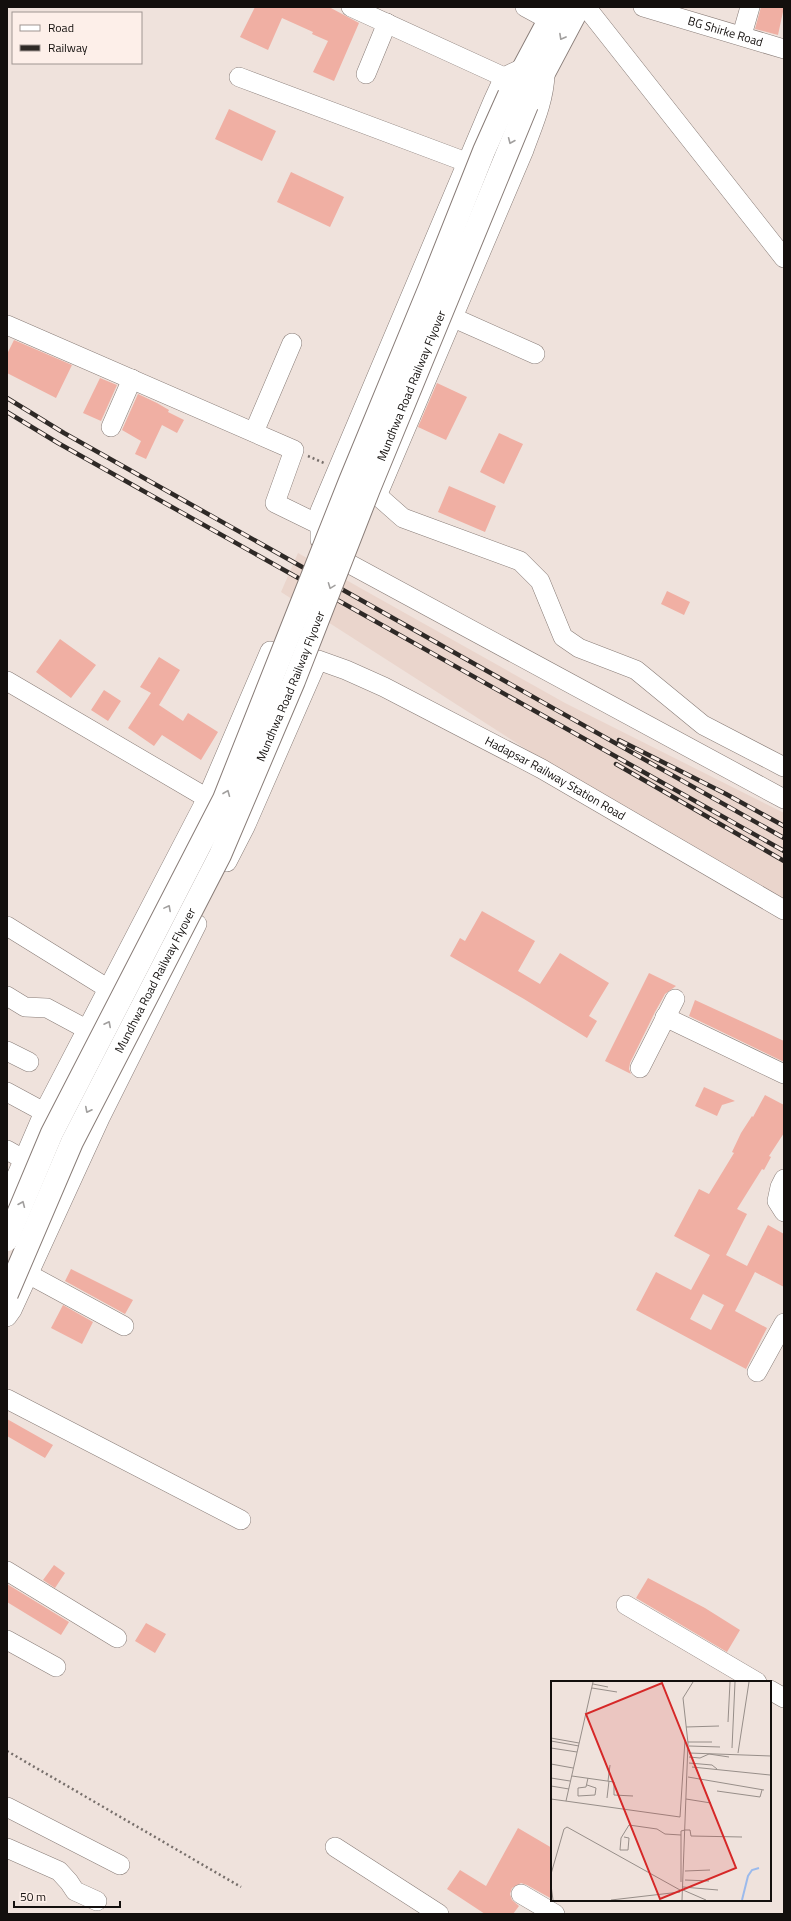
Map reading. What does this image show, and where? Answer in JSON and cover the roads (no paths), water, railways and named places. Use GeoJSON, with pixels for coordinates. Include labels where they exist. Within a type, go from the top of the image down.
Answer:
{"type":"FeatureCollection","features":[{"type":"Feature","properties":{"kind":"highway"},"geometry":{"type":"LineString","coordinates":[[535,67],[579,7]]}},
{"type":"Feature","properties":{"kind":"highway"},"geometry":{"type":"LineString","coordinates":[[535,67],[553,13]]}},
{"type":"Feature","properties":{"kind":"highway","name":"Mundhwa Road Railway Flyover"},"geometry":{"type":"LineString","coordinates":[[7,1240],[52,1133],[224,799],[350,481],[484,152],[514,92],[535,67]]}},
{"type":"Feature","properties":{"kind":"highway","name":"Mundhwa Road Railway Flyover"},"geometry":{"type":"LineString","coordinates":[[7,1294],[72,1142],[220,855],[294,681],[369,489],[514,92]]}},
{"type":"Feature","properties":{"kind":"street"},"geometry":{"type":"LineString","coordinates":[[351,7],[387,23],[514,92]]}},
{"type":"Feature","properties":{"kind":"street"},"geometry":{"type":"LineString","coordinates":[[525,7],[553,13]]}},
{"type":"Feature","properties":{"kind":"street"},"geometry":{"type":"LineString","coordinates":[[586,7],[784,258]]}},
{"type":"Feature","properties":{"kind":"street","name":"BG Shirke Road"},"geometry":{"type":"LineString","coordinates":[[643,7],[784,49]]}},
{"type":"Feature","properties":{"kind":"street"},"geometry":{"type":"LineString","coordinates":[[742,36],[750,7]]}},
{"type":"Feature","properties":{"kind":"street"},"geometry":{"type":"LineString","coordinates":[[366,74],[387,23]]}},
{"type":"Feature","properties":{"kind":"street"},"geometry":{"type":"LineString","coordinates":[[7,325],[294,450],[275,503],[320,525],[356,540],[363,532],[454,318],[540,107],[544,91],[535,67],[514,92],[466,162],[320,511],[320,525],[320,540],[332,555],[356,569],[385,583],[784,799]]}},
{"type":"Feature","properties":{"kind":"street"},"geometry":{"type":"LineString","coordinates":[[240,77],[466,162]]}},
{"type":"Feature","properties":{"kind":"street"},"geometry":{"type":"LineString","coordinates":[[421,270],[466,288]]}},
{"type":"Feature","properties":{"kind":"street"},"geometry":{"type":"LineString","coordinates":[[454,318],[535,354]]}},
{"type":"Feature","properties":{"kind":"street"},"geometry":{"type":"LineString","coordinates":[[254,432],[292,343]]}},
{"type":"Feature","properties":{"kind":"street"},"geometry":{"type":"LineString","coordinates":[[111,427],[132,379]]}},
{"type":"Feature","properties":{"kind":"street"},"geometry":{"type":"LineString","coordinates":[[378,496],[403,518],[520,562],[540,581],[563,637],[579,648],[636,670],[703,725],[784,767]]}},
{"type":"Feature","properties":{"kind":"street"},"geometry":{"type":"LineString","coordinates":[[7,1198],[15,1154],[44,1112],[107,988],[167,878],[207,798],[270,651]]}},
{"type":"Feature","properties":{"kind":"street","name":"Hadapsar Railway Station Road"},"geometry":{"type":"LineString","coordinates":[[126,1065],[245,827],[318,660],[346,670],[384,687],[542,769],[784,910]]}},
{"type":"Feature","properties":{"kind":"street"},"geometry":{"type":"LineString","coordinates":[[7,681],[207,798]]}},
{"type":"Feature","properties":{"kind":"street"},"geometry":{"type":"LineString","coordinates":[[7,926],[107,988]]}},
{"type":"Feature","properties":{"kind":"street"},"geometry":{"type":"LineString","coordinates":[[7,996],[25,1007],[46,1008],[126,1065],[12,1310],[7,1317]]}},
{"type":"Feature","properties":{"kind":"street"},"geometry":{"type":"LineString","coordinates":[[640,1068],[675,999]]}},
{"type":"Feature","properties":{"kind":"street"},"geometry":{"type":"LineString","coordinates":[[665,1017],[784,1074]]}},
{"type":"Feature","properties":{"kind":"street"},"geometry":{"type":"LineString","coordinates":[[7,1051],[29,1062]]}},
{"type":"Feature","properties":{"kind":"street"},"geometry":{"type":"LineString","coordinates":[[7,1092],[44,1112]]}},
{"type":"Feature","properties":{"kind":"street"},"geometry":{"type":"LineString","coordinates":[[784,1179],[780,1187],[777,1201],[784,1212]]}},
{"type":"Feature","properties":{"kind":"street"},"geometry":{"type":"LineString","coordinates":[[28,1274],[124,1326]]}},
{"type":"Feature","properties":{"kind":"street"},"geometry":{"type":"LineString","coordinates":[[757,1372],[784,1324]]}},
{"type":"Feature","properties":{"kind":"street"},"geometry":{"type":"LineString","coordinates":[[7,1399],[242,1520]]}},
{"type":"Feature","properties":{"kind":"street"},"geometry":{"type":"LineString","coordinates":[[7,1571],[117,1638]]}},
{"type":"Feature","properties":{"kind":"street"},"geometry":{"type":"LineString","coordinates":[[626,1605],[755,1681]]}},
{"type":"Feature","properties":{"kind":"street"},"geometry":{"type":"LineString","coordinates":[[7,1640],[56,1667]]}},
{"type":"Feature","properties":{"kind":"street"},"geometry":{"type":"LineString","coordinates":[[771,1691],[784,1698]]}},
{"type":"Feature","properties":{"kind":"street"},"geometry":{"type":"LineString","coordinates":[[7,1807],[120,1865]]}},
{"type":"Feature","properties":{"kind":"street"},"geometry":{"type":"LineString","coordinates":[[335,1847],[439,1914]]}},
{"type":"Feature","properties":{"kind":"street"},"geometry":{"type":"LineString","coordinates":[[7,1848],[59,1871],[69,1882],[74,1891],[97,1901]]}},
{"type":"Feature","properties":{"kind":"street"},"geometry":{"type":"LineString","coordinates":[[521,1894],[555,1914]]}},
{"type":"Feature","properties":{"kind":"railway"},"geometry":{"type":"LineString","coordinates":[[7,398],[64,433],[784,838]]}},
{"type":"Feature","properties":{"kind":"railway"},"geometry":{"type":"LineString","coordinates":[[7,412],[58,443],[784,851]]}},
{"type":"Feature","properties":{"kind":"railway"},"geometry":{"type":"LineString","coordinates":[[619,740],[726,794],[784,826]]}},
{"type":"Feature","properties":{"kind":"railway"},"geometry":{"type":"LineString","coordinates":[[616,764],[784,861]]}}]}
